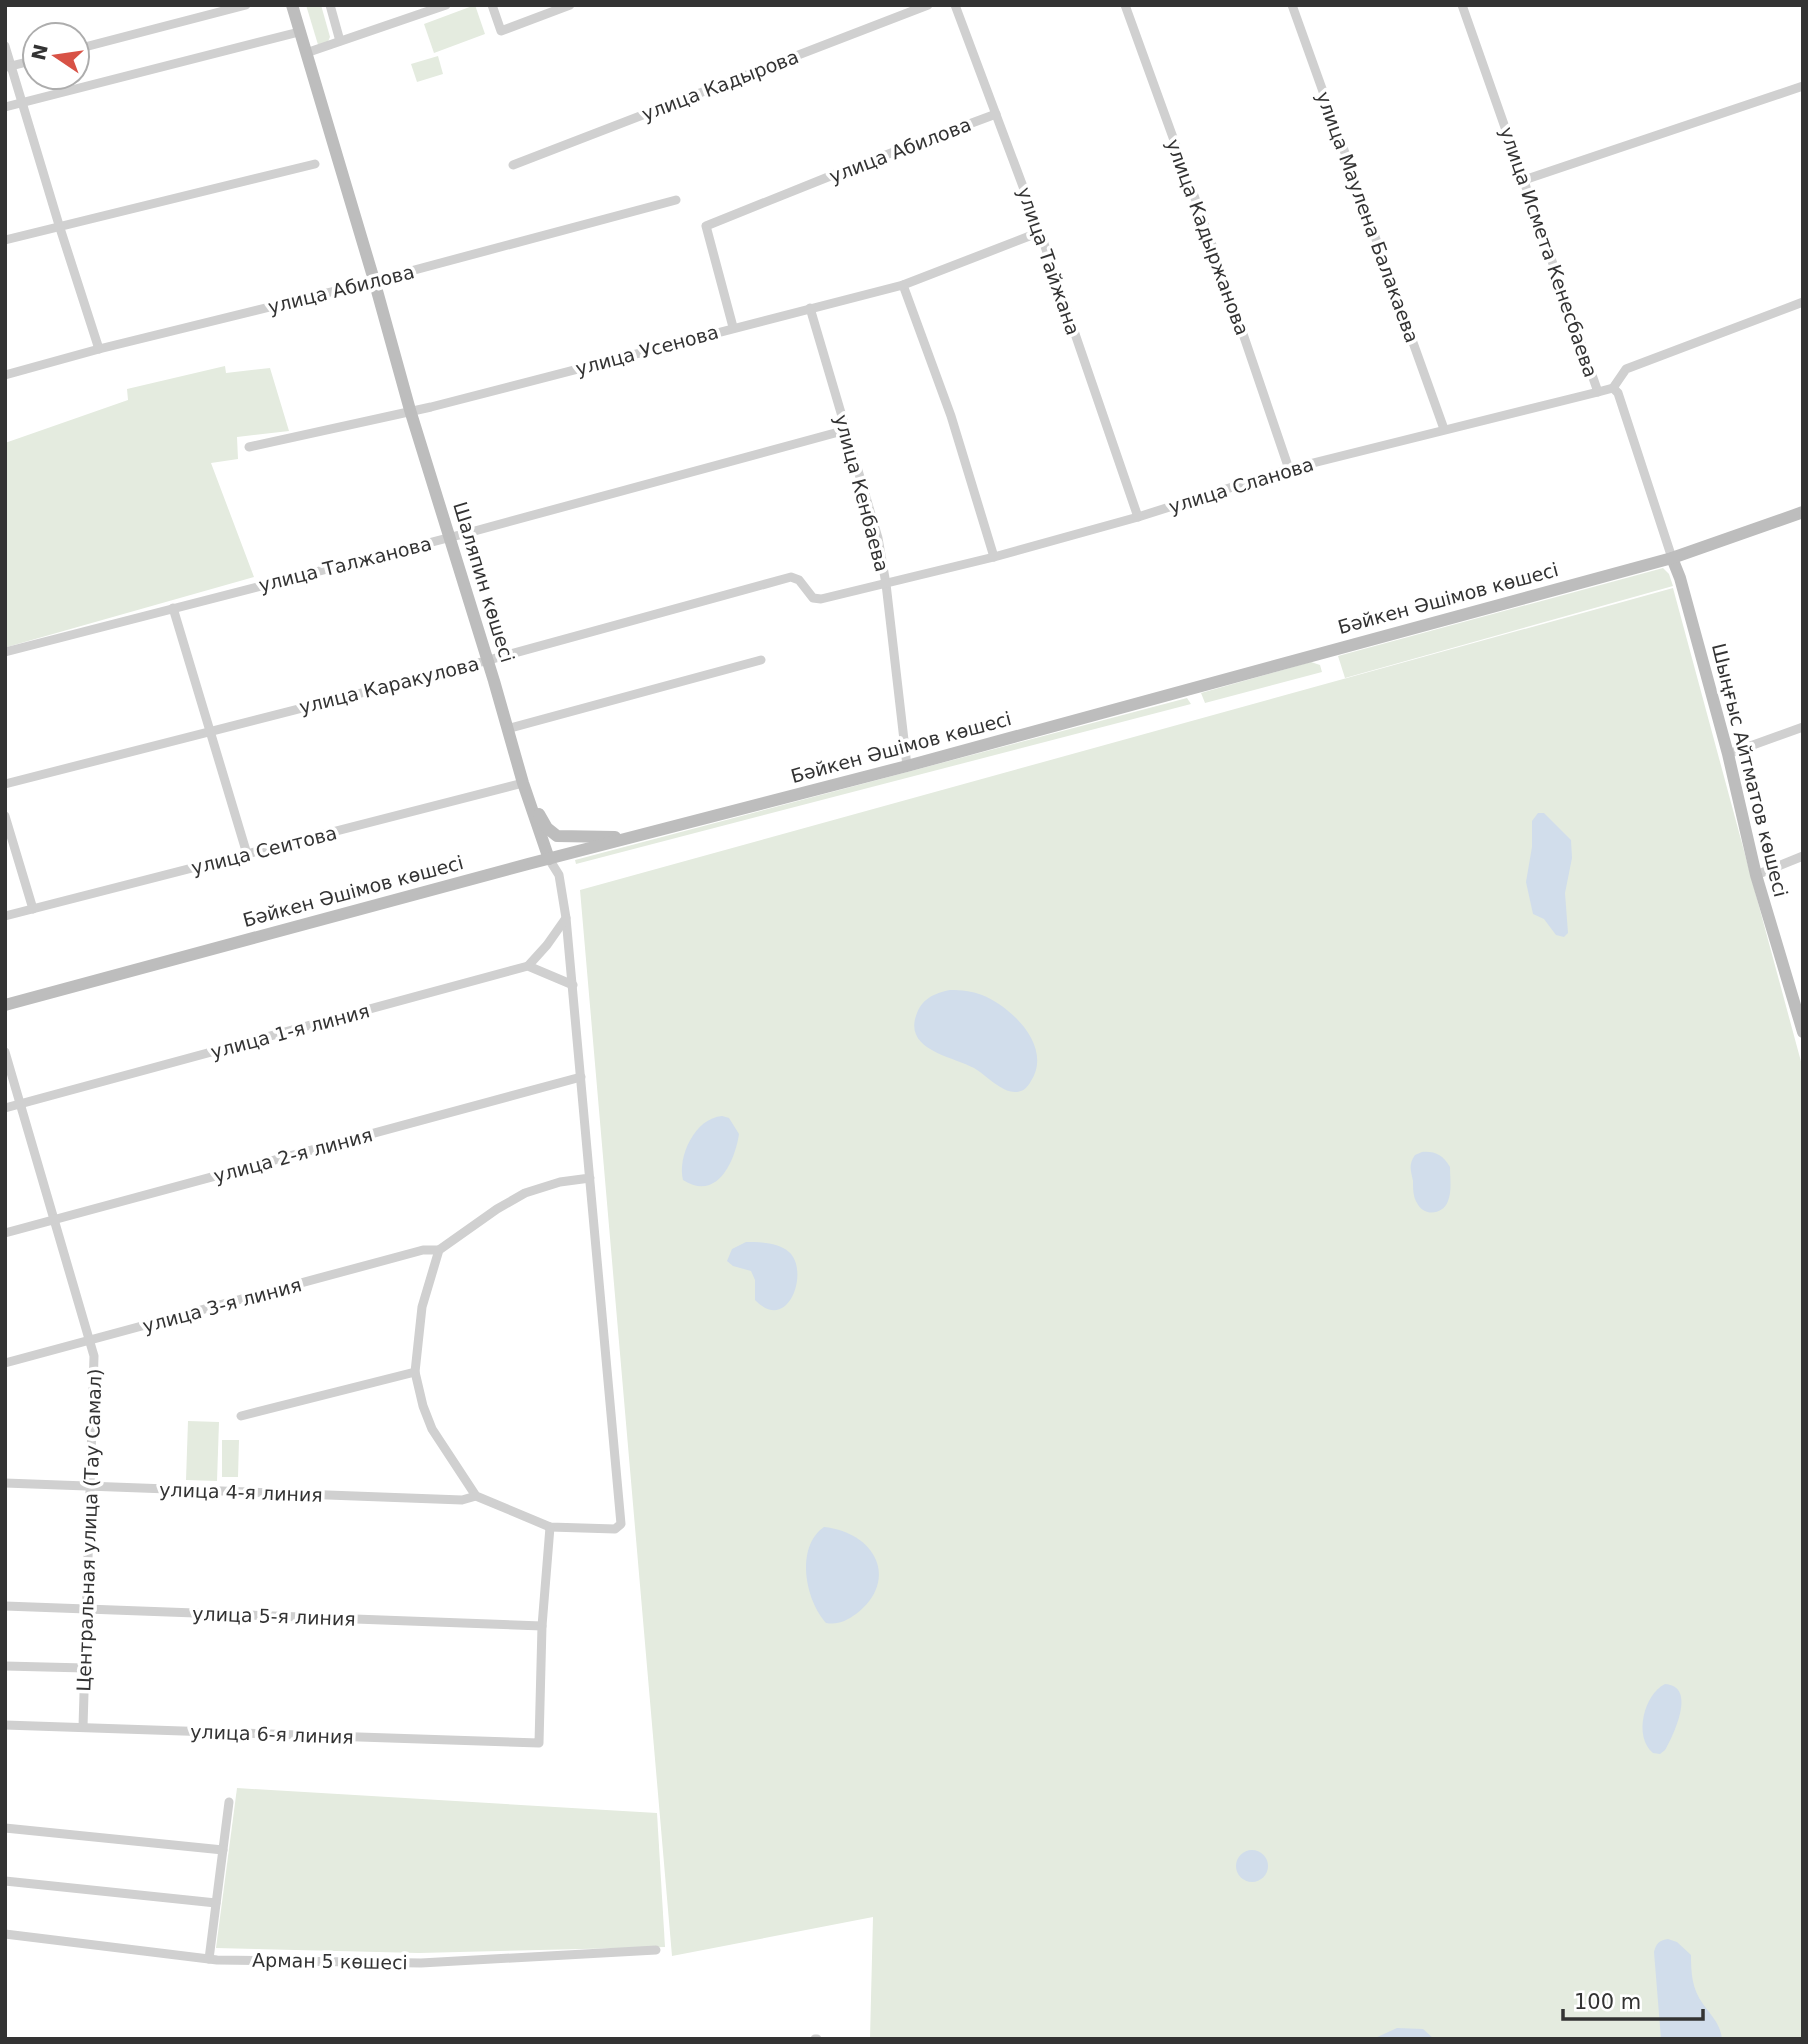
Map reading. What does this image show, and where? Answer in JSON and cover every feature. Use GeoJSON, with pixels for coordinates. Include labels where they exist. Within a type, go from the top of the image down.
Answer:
{"type":"FeatureCollection","features":[{"type":"Feature","properties":{"kind":"main road","name":"Шаляпин көшесі"},"geometry":{"type":"LineString","coordinates":[[292,5],[523,783],[549,859]]}},
{"type":"Feature","properties":{"kind":"main road","name":"Бәйкен Әшімов көшесі"},"geometry":{"type":"LineString","coordinates":[[5,1005],[907,766],[1672,558],[1803,512]]}},
{"type":"Feature","properties":{"kind":"main road","name":"Шыңғыс Айтматов көшесі"},"geometry":{"type":"LineString","coordinates":[[1672,558],[1680,578],[1728,754],[1756,875],[1803,1032]]}},
{"type":"Feature","properties":{"kind":"main road"},"geometry":{"type":"LineString","coordinates":[[523,783],[547,828],[557,836],[637,837]]}},
{"type":"Feature","properties":{"kind":"street"},"geometry":{"type":"LineString","coordinates":[[91,45],[246,5]]}},
{"type":"Feature","properties":{"kind":"street"},"geometry":{"type":"LineString","coordinates":[[330,5],[340,41]]}},
{"type":"Feature","properties":{"kind":"street"},"geometry":{"type":"LineString","coordinates":[[306,53],[446,5]]}},
{"type":"Feature","properties":{"kind":"street"},"geometry":{"type":"LineString","coordinates":[[492,5],[502,32],[570,5]]}},
{"type":"Feature","properties":{"kind":"street","name":"улица Кадырова"},"geometry":{"type":"LineString","coordinates":[[513,165],[928,5]]}},
{"type":"Feature","properties":{"kind":"street","name":"улица Тайжана"},"geometry":{"type":"LineString","coordinates":[[956,5],[1040,232],[1138,517]]}},
{"type":"Feature","properties":{"kind":"street","name":"улица Кадыржанова"},"geometry":{"type":"LineString","coordinates":[[1125,5],[1225,281],[1289,469]]}},
{"type":"Feature","properties":{"kind":"street","name":"улица Маулена Балакаева"},"geometry":{"type":"LineString","coordinates":[[1292,5],[1444,429]]}},
{"type":"Feature","properties":{"kind":"street","name":"улица Исмета Кенесбаева"},"geometry":{"type":"LineString","coordinates":[[1462,5],[1598,392],[1614,388],[1618,393],[1672,558]]}},
{"type":"Feature","properties":{"kind":"street"},"geometry":{"type":"LineString","coordinates":[[5,107],[299,32]]}},
{"type":"Feature","properties":{"kind":"street"},"geometry":{"type":"LineString","coordinates":[[5,46],[8,67],[22,102],[99,349]]}},
{"type":"Feature","properties":{"kind":"street"},"geometry":{"type":"LineString","coordinates":[[1524,180],[1803,86]]}},
{"type":"Feature","properties":{"kind":"street","name":"улица Абилова"},"geometry":{"type":"LineString","coordinates":[[733,327],[706,226],[996,114]]}},
{"type":"Feature","properties":{"kind":"street"},"geometry":{"type":"LineString","coordinates":[[5,240],[315,164]]}},
{"type":"Feature","properties":{"kind":"street","name":"улица Абилова"},"geometry":{"type":"LineString","coordinates":[[5,375],[676,200]]}},
{"type":"Feature","properties":{"kind":"street","name":"улица Усенова"},"geometry":{"type":"LineString","coordinates":[[249,447],[411,410],[903,285],[1040,232]]}},
{"type":"Feature","properties":{"kind":"street"},"geometry":{"type":"LineString","coordinates":[[903,285],[951,416],[994,557]]}},
{"type":"Feature","properties":{"kind":"street"},"geometry":{"type":"LineString","coordinates":[[1614,388],[1626,369],[1803,302]]}},
{"type":"Feature","properties":{"kind":"street","name":"улица Кенбаева"},"geometry":{"type":"LineString","coordinates":[[810,308],[878,538],[886,584],[907,766]]}},
{"type":"Feature","properties":{"kind":"street","name":"улица Сланова"},"geometry":{"type":"LineString","coordinates":[[886,584],[1138,517],[1289,469],[1598,392]]}},
{"type":"Feature","properties":{"kind":"street","name":"улица Талжанова"},"geometry":{"type":"LineString","coordinates":[[5,652],[450,537],[846,430]]}},
{"type":"Feature","properties":{"kind":"street","name":"улица Каракулова"},"geometry":{"type":"LineString","coordinates":[[5,784],[488,660],[791,577],[799,580],[813,598],[821,599],[886,584]]}},
{"type":"Feature","properties":{"kind":"street"},"geometry":{"type":"LineString","coordinates":[[173,608],[247,854]]}},
{"type":"Feature","properties":{"kind":"street"},"geometry":{"type":"LineString","coordinates":[[507,729],[761,660]]}},
{"type":"Feature","properties":{"kind":"street"},"geometry":{"type":"LineString","coordinates":[[1728,754],[1803,727]]}},
{"type":"Feature","properties":{"kind":"street","name":"улица Сеитова"},"geometry":{"type":"LineString","coordinates":[[5,916],[523,783]]}},
{"type":"Feature","properties":{"kind":"street"},"geometry":{"type":"LineString","coordinates":[[5,816],[33,909]]}},
{"type":"Feature","properties":{"kind":"street"},"geometry":{"type":"LineString","coordinates":[[1756,875],[1803,856]]}},
{"type":"Feature","properties":{"kind":"street","name":"Шаляпин көшесі"},"geometry":{"type":"LineString","coordinates":[[549,859],[559,875],[566,918],[621,1524],[615,1529],[550,1527]]}},
{"type":"Feature","properties":{"kind":"street"},"geometry":{"type":"LineString","coordinates":[[566,918],[528,966],[573,985]]}},
{"type":"Feature","properties":{"kind":"street","name":"улица 1-я линия"},"geometry":{"type":"LineString","coordinates":[[5,1108],[528,966]]}},
{"type":"Feature","properties":{"kind":"street","name":"Центральная улица (Тау Самал)"},"geometry":{"type":"LineString","coordinates":[[5,1052],[94,1356],[83,1727]]}},
{"type":"Feature","properties":{"kind":"street","name":"улица 2-я линия"},"geometry":{"type":"LineString","coordinates":[[5,1233],[581,1077]]}},
{"type":"Feature","properties":{"kind":"street"},"geometry":{"type":"LineString","coordinates":[[542,1626],[550,1527],[476,1496],[432,1429],[422,1406],[415,1372],[422,1307],[439,1250],[496,1209],[525,1194],[560,1182],[590,1178]]}},
{"type":"Feature","properties":{"kind":"street","name":"улица 3-я линия"},"geometry":{"type":"LineString","coordinates":[[5,1363],[423,1250],[439,1250]]}},
{"type":"Feature","properties":{"kind":"street"},"geometry":{"type":"LineString","coordinates":[[241,1416],[415,1372]]}},
{"type":"Feature","properties":{"kind":"street","name":"улица 4-я линия"},"geometry":{"type":"LineString","coordinates":[[5,1483],[462,1500],[476,1496]]}},
{"type":"Feature","properties":{"kind":"street","name":"улица 5-я линия"},"geometry":{"type":"LineString","coordinates":[[5,1606],[542,1626]]}},
{"type":"Feature","properties":{"kind":"street","name":"улица 6-я линия"},"geometry":{"type":"LineString","coordinates":[[5,1725],[539,1743],[542,1626]]}},
{"type":"Feature","properties":{"kind":"street"},"geometry":{"type":"LineString","coordinates":[[5,1667],[85,1668]]}},
{"type":"Feature","properties":{"kind":"street"},"geometry":{"type":"LineString","coordinates":[[209,1959],[229,1802]]}},
{"type":"Feature","properties":{"kind":"street"},"geometry":{"type":"LineString","coordinates":[[5,1828],[223,1850]]}},
{"type":"Feature","properties":{"kind":"street"},"geometry":{"type":"LineString","coordinates":[[5,1881],[216,1903]]}},
{"type":"Feature","properties":{"kind":"street","name":"Арман 5 көшесі"},"geometry":{"type":"LineString","coordinates":[[5,1934],[209,1959],[421,1963],[656,1950]]}},
{"type":"Feature","properties":{"kind":"shaded area"},"geometry":{"type":"Polygon","coordinates":[[[306,5],[321,5],[330,37],[326,46],[319,48],[306,5]]]}},
{"type":"Feature","properties":{"kind":"shaded area"},"geometry":{"type":"Polygon","coordinates":[[[475,5],[485,34],[434,53],[424,24],[475,5]]]}},
{"type":"Feature","properties":{"kind":"shaded area"},"geometry":{"type":"Polygon","coordinates":[[[438,56],[443,74],[417,82],[411,64],[438,56]]]}},
{"type":"Feature","properties":{"kind":"shaded area"},"geometry":{"type":"Polygon","coordinates":[[[225,366],[226,373],[270,368],[289,431],[237,437],[238,459],[211,463],[254,577],[7,647],[5,443],[128,400],[127,389],[225,366]]]}},
{"type":"Feature","properties":{"kind":"shaded area"},"geometry":{"type":"Polygon","coordinates":[[[1663,568],[1669,574],[1673,586],[1345,678],[1338,656],[1663,568]]]}},
{"type":"Feature","properties":{"kind":"shaded area"},"geometry":{"type":"Polygon","coordinates":[[[1673,588],[1803,1069],[1803,2039],[870,2039],[873,1917],[672,1956],[580,890],[1673,588]]]}},
{"type":"Feature","properties":{"kind":"shaded area"},"geometry":{"type":"Polygon","coordinates":[[[1311,662],[1320,665],[1322,672],[1205,703],[1201,693],[1311,662]]]}},
{"type":"Feature","properties":{"kind":"shaded area"},"geometry":{"type":"Polygon","coordinates":[[[1187,698],[1191,704],[576,864],[575,860],[1187,698]]]}},
{"type":"Feature","properties":{"kind":"shaded area"},"geometry":{"type":"Polygon","coordinates":[[[188,1421],[219,1422],[217,1481],[186,1480],[188,1421]]]}},
{"type":"Feature","properties":{"kind":"shaded area"},"geometry":{"type":"Polygon","coordinates":[[[222,1440],[239,1440],[238,1477],[222,1477],[222,1440]]]}},
{"type":"Feature","properties":{"kind":"shaded area"},"geometry":{"type":"Polygon","coordinates":[[[237,1788],[657,1813],[665,1947],[419,1953],[216,1948],[237,1788]]]}},
{"type":"Feature","properties":{"kind":"water"},"geometry":{"type":"Polygon","coordinates":[[[1538,813],[1544,813],[1571,840],[1572,858],[1565,893],[1568,933],[1564,937],[1556,935],[1544,919],[1533,914],[1526,882],[1532,847],[1532,821],[1538,813]]]}},
{"type":"Feature","properties":{"kind":"water"},"geometry":{"type":"Polygon","coordinates":[[[950,990],[982,995],[994,1001],[1026,1030],[1037,1055],[1036,1068],[1028,1086],[1015,1092],[1004,1089],[974,1068],[932,1050],[916,1036],[914,1025],[923,1004],[935,995],[950,990]]]}},
{"type":"Feature","properties":{"kind":"water"},"geometry":{"type":"Polygon","coordinates":[[[712,1118],[729,1118],[739,1134],[728,1166],[715,1182],[706,1186],[683,1180],[683,1161],[690,1140],[696,1131],[712,1118]]]}},
{"type":"Feature","properties":{"kind":"water"},"geometry":{"type":"Polygon","coordinates":[[[1422,1152],[1438,1155],[1450,1167],[1449,1197],[1446,1206],[1438,1211],[1424,1211],[1415,1198],[1411,1165],[1415,1155],[1422,1152]]]}},
{"type":"Feature","properties":{"kind":"water"},"geometry":{"type":"Polygon","coordinates":[[[746,1242],[779,1246],[789,1252],[795,1261],[797,1272],[793,1296],[778,1310],[767,1309],[755,1300],[755,1280],[751,1271],[733,1266],[727,1261],[732,1249],[746,1242]]]}},
{"type":"Feature","properties":{"kind":"water"},"geometry":{"type":"Polygon","coordinates":[[[824,1527],[842,1531],[868,1547],[876,1559],[879,1572],[877,1586],[870,1600],[856,1614],[842,1622],[826,1623],[808,1588],[806,1560],[809,1547],[824,1527]]]}},
{"type":"Feature","properties":{"kind":"water"},"geometry":{"type":"Polygon","coordinates":[[[1665,1684],[1675,1687],[1680,1693],[1681,1702],[1673,1733],[1665,1750],[1660,1754],[1653,1753],[1647,1746],[1642,1727],[1651,1697],[1665,1684]]]}},
{"type":"Feature","properties":{"kind":"water"},"geometry":{"type":"Polygon","coordinates":[[[1252,1850],[1263,1855],[1268,1866],[1263,1877],[1252,1882],[1241,1877],[1236,1866],[1241,1855],[1252,1850]]]}},
{"type":"Feature","properties":{"kind":"water"},"geometry":{"type":"Polygon","coordinates":[[[1668,1939],[1677,1942],[1691,1955],[1696,1993],[1717,2024],[1722,2039],[1661,2039],[1654,1952],[1659,1942],[1668,1939]]]}},
{"type":"Feature","properties":{"kind":"water"},"geometry":{"type":"Polygon","coordinates":[[[1397,2028],[1423,2029],[1434,2039],[1373,2039],[1397,2028]]]}}]}
